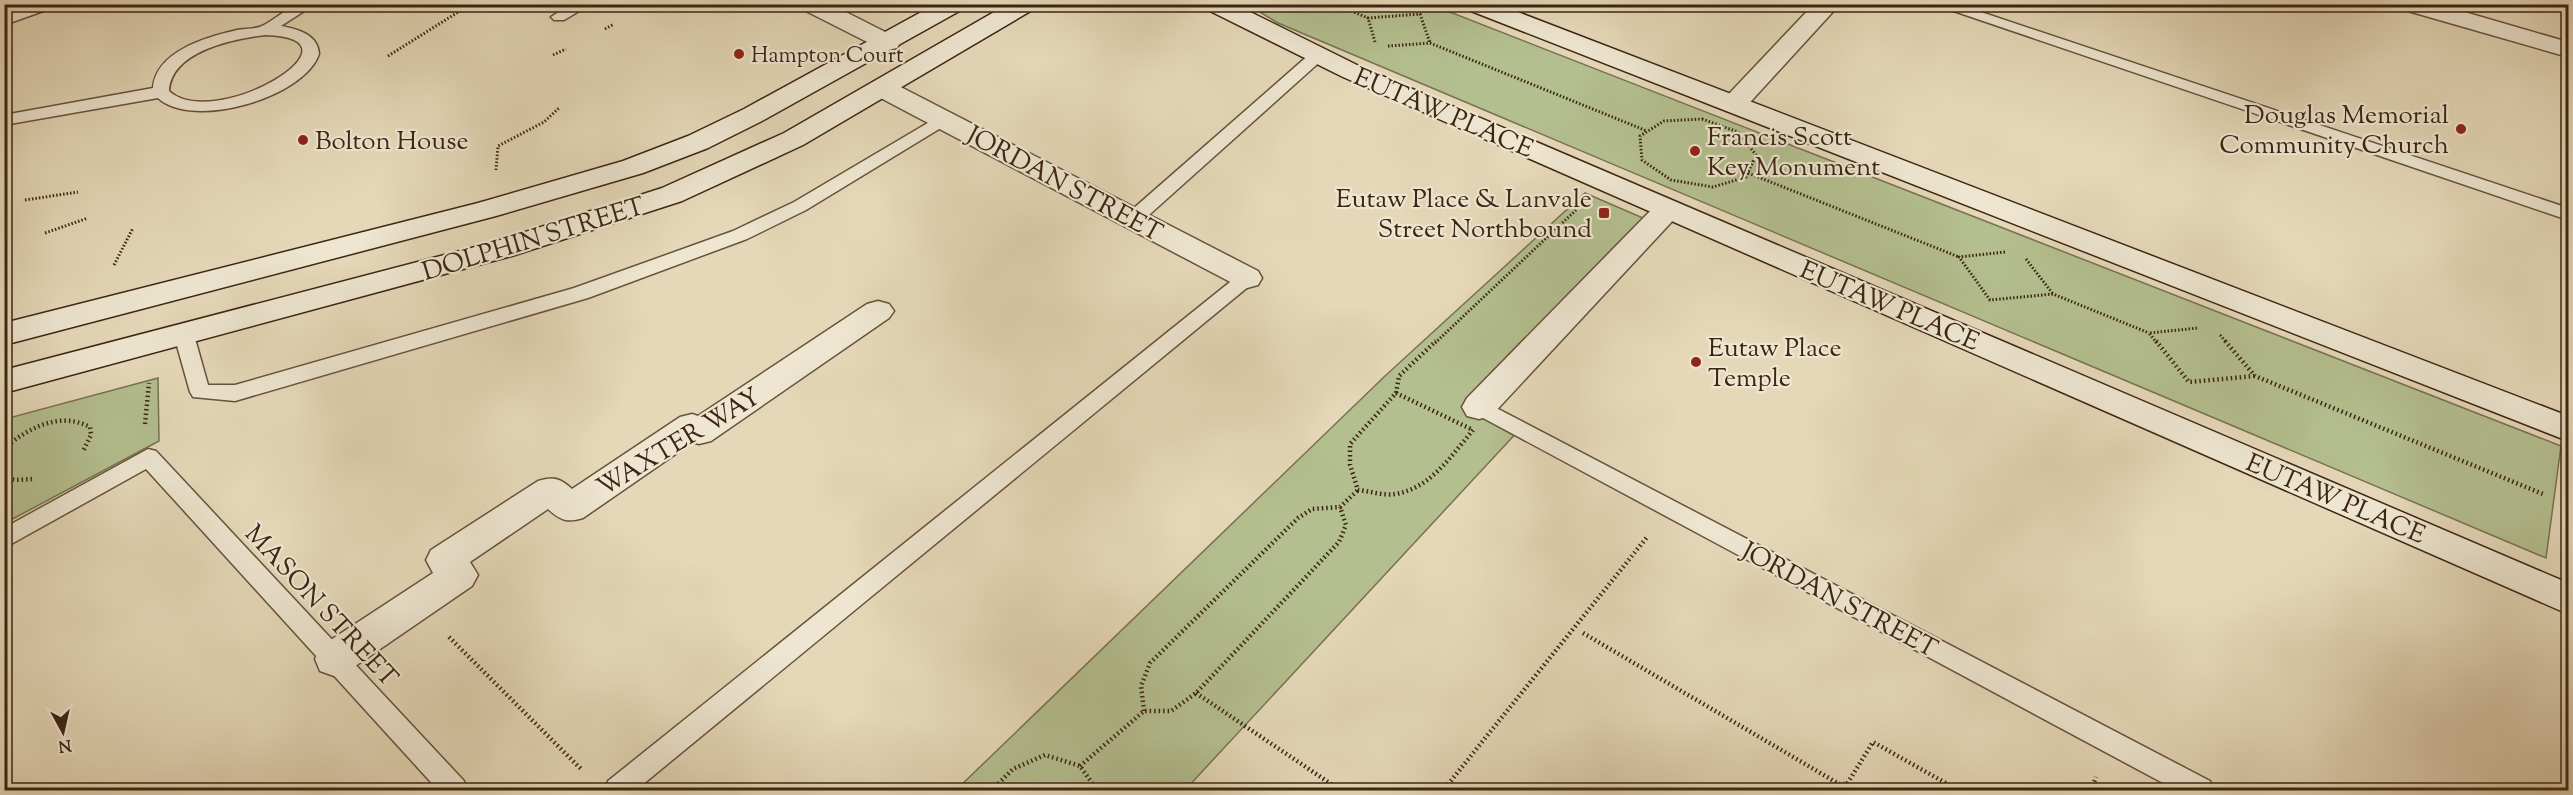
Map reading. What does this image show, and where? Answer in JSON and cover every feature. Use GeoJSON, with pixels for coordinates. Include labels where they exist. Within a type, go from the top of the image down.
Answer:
{"type":"FeatureCollection","features":[{"type":"Feature","properties":{"kind":"street"},"geometry":{"type":"LineString","coordinates":[[4,18],[40,4]]}},
{"type":"Feature","properties":{"kind":"street"},"geometry":{"type":"LineString","coordinates":[[810,4],[888,43]]}},
{"type":"Feature","properties":{"kind":"street","name":"DOLPHIN STREET"},"geometry":{"type":"LineString","coordinates":[[4,334],[486,210],[633,167],[698,142],[744,120],[888,43],[955,4]]}},
{"type":"Feature","properties":{"kind":"street","name":"DOLPHIN STREET"},"geometry":{"type":"LineString","coordinates":[[4,382],[488,254],[581,227],[650,203],[716,176],[777,146],[1026,4]]}},
{"type":"Feature","properties":{"kind":"street","name":"EUTAW PLACE"},"geometry":{"type":"LineString","coordinates":[[1214,4],[1317,56],[2568,599]]}},
{"type":"Feature","properties":{"kind":"street"},"geometry":{"type":"LineString","coordinates":[[1474,4],[2568,429]]}},
{"type":"Feature","properties":{"kind":"street"},"geometry":{"type":"LineString","coordinates":[[1734,104],[1828,4]]}},
{"type":"Feature","properties":{"kind":"street"},"geometry":{"type":"LineString","coordinates":[[2409,4],[2568,50]]}},
{"type":"Feature","properties":{"kind":"street","name":"JORDAN STREET"},"geometry":{"type":"LineString","coordinates":[[882,88],[1248,278]]}},
{"type":"Feature","properties":{"kind":"street"},"geometry":{"type":"LineString","coordinates":[[1479,407],[1668,209]]}},
{"type":"Feature","properties":{"kind":"street","name":"WAXTER WAY"},"geometry":{"type":"LineString","coordinates":[[334,659],[459,575],[444,560],[550,490],[570,508],[692,426],[699,432],[879,311]]}},
{"type":"Feature","properties":{"kind":"lane"},"geometry":{"type":"LineString","coordinates":[[267,31],[278,20],[308,4]]}},
{"type":"Feature","properties":{"kind":"lane"},"geometry":{"type":"LineString","coordinates":[[559,17],[584,4]]}},
{"type":"Feature","properties":{"kind":"lane"},"geometry":{"type":"LineString","coordinates":[[1940,4],[2568,214]]}},
{"type":"Feature","properties":{"kind":"lane"},"geometry":{"type":"LineString","coordinates":[[267,31],[301,36],[309,43],[312,51],[304,66],[284,82],[237,101],[211,105],[189,105],[172,101],[161,92],[160,79],[169,67],[186,54],[230,36],[267,31]]}},
{"type":"Feature","properties":{"kind":"lane"},"geometry":{"type":"LineString","coordinates":[[1133,219],[1317,56]]}},
{"type":"Feature","properties":{"kind":"lane"},"geometry":{"type":"LineString","coordinates":[[4,120],[161,92]]}},
{"type":"Feature","properties":{"kind":"lane"},"geometry":{"type":"LineString","coordinates":[[184,335],[200,392],[235,393],[581,293],[740,235],[800,206],[943,119]]}},
{"type":"Feature","properties":{"kind":"lane"},"geometry":{"type":"LineString","coordinates":[[617,790],[1248,278]]}},
{"type":"Feature","properties":{"kind":"lane","name":"JORDAN STREET"},"geometry":{"type":"LineString","coordinates":[[1479,407],[2201,790]]}},
{"type":"Feature","properties":{"kind":"lane","name":"MASON STREET"},"geometry":{"type":"LineString","coordinates":[[4,539],[147,457],[455,790]]}},
{"type":"Feature","properties":{"kind":"path"},"geometry":{"type":"LineString","coordinates":[[388,56],[471,4]]}},
{"type":"Feature","properties":{"kind":"path"},"geometry":{"type":"LineString","coordinates":[[1335,4],[1368,18],[1420,14],[1430,43]]}},
{"type":"Feature","properties":{"kind":"path"},"geometry":{"type":"LineString","coordinates":[[1368,18],[1377,47],[1430,43],[1647,131]]}},
{"type":"Feature","properties":{"kind":"path"},"geometry":{"type":"LineString","coordinates":[[496,176],[498,146],[544,122],[559,108]]}},
{"type":"Feature","properties":{"kind":"path"},"geometry":{"type":"LineString","coordinates":[[1702,119],[1738,132],[1756,155],[1746,177],[1713,187],[1671,180],[1642,160],[1640,136],[1647,131],[1664,120],[1702,119]]}},
{"type":"Feature","properties":{"kind":"path"},"geometry":{"type":"LineString","coordinates":[[1748,172],[1959,257],[2010,252]]}},
{"type":"Feature","properties":{"kind":"path"},"geometry":{"type":"LineString","coordinates":[[25,200],[78,192]]}},
{"type":"Feature","properties":{"kind":"path"},"geometry":{"type":"LineString","coordinates":[[1358,490],[1350,465],[1350,444],[1396,393],[1399,376],[1577,209]]}},
{"type":"Feature","properties":{"kind":"path"},"geometry":{"type":"LineString","coordinates":[[45,233],[87,218]]}},
{"type":"Feature","properties":{"kind":"path"},"geometry":{"type":"LineString","coordinates":[[112,269],[133,228]]}},
{"type":"Feature","properties":{"kind":"path"},"geometry":{"type":"LineString","coordinates":[[2020,251],[2053,294]]}},
{"type":"Feature","properties":{"kind":"path"},"geometry":{"type":"LineString","coordinates":[[1959,257],[1990,300],[2053,294],[2149,333],[2202,328]]}},
{"type":"Feature","properties":{"kind":"path"},"geometry":{"type":"LineString","coordinates":[[2212,327],[2255,376],[2543,494]]}},
{"type":"Feature","properties":{"kind":"path"},"geometry":{"type":"LineString","coordinates":[[2149,333],[2189,382],[2255,376]]}},
{"type":"Feature","properties":{"kind":"path"},"geometry":{"type":"LineString","coordinates":[[145,430],[149,383]]}},
{"type":"Feature","properties":{"kind":"path"},"geometry":{"type":"LineString","coordinates":[[1144,711],[1142,686],[1150,663],[1298,518],[1312,509],[1340,507],[1358,490],[1395,494],[1416,486],[1433,476],[1473,430],[1396,393]]}},
{"type":"Feature","properties":{"kind":"path"},"geometry":{"type":"LineString","coordinates":[[4,448],[28,431],[59,421],[72,420],[90,427],[88,444],[81,454]]}},
{"type":"Feature","properties":{"kind":"path"},"geometry":{"type":"LineString","coordinates":[[5,479],[23,480],[44,476]]}},
{"type":"Feature","properties":{"kind":"path"},"geometry":{"type":"LineString","coordinates":[[1080,766],[1144,711],[1171,711],[1196,693],[1339,542],[1346,525],[1340,507]]}},
{"type":"Feature","properties":{"kind":"path"},"geometry":{"type":"LineString","coordinates":[[1446,790],[1670,508]]}},
{"type":"Feature","properties":{"kind":"path"},"geometry":{"type":"LineString","coordinates":[[417,604],[581,769]]}},
{"type":"Feature","properties":{"kind":"path"},"geometry":{"type":"LineString","coordinates":[[1583,633],[1839,784],[1847,784],[1873,742],[1958,790]]}},
{"type":"Feature","properties":{"kind":"path"},"geometry":{"type":"LineString","coordinates":[[1196,693],[1340,790]]}},
{"type":"Feature","properties":{"kind":"path"},"geometry":{"type":"LineString","coordinates":[[992,790],[1013,769],[1045,755],[1080,766],[1097,790]]}},
{"type":"Feature","properties":{"kind":"green space"},"geometry":{"type":"Polygon","coordinates":[[[1248,5],[1432,5],[2561,446],[2546,558],[1278,23],[1248,5]]]}},
{"type":"Feature","properties":{"kind":"green space"},"geometry":{"type":"Polygon","coordinates":[[[1585,193],[1650,221],[1482,397],[1520,429],[1185,790],[956,790],[1385,376],[1585,193]]]}},
{"type":"Feature","properties":{"kind":"green space"},"geometry":{"type":"Polygon","coordinates":[[[158,378],[159,441],[5,523],[5,419],[158,378]]]}},
{"type":"Feature","properties":{"kind":"place","name":"Hampton Court"},"geometry":{"type":"Point","coordinates":[739,54]}},
{"type":"Feature","properties":{"kind":"place","name":"Douglas Memorial Community Church"},"geometry":{"type":"Point","coordinates":[2461,129]}},
{"type":"Feature","properties":{"kind":"place","name":"Bolton House"},"geometry":{"type":"Point","coordinates":[303,140]}},
{"type":"Feature","properties":{"kind":"place","name":"Francis Scott Key Monument"},"geometry":{"type":"Point","coordinates":[1695,151]}},
{"type":"Feature","properties":{"kind":"place","name":"Eutaw Place & Lanvale Street Northbound"},"geometry":{"type":"Point","coordinates":[1604,213]}},
{"type":"Feature","properties":{"kind":"place","name":"Eutaw Place Temple"},"geometry":{"type":"Point","coordinates":[1696,362]}}]}
